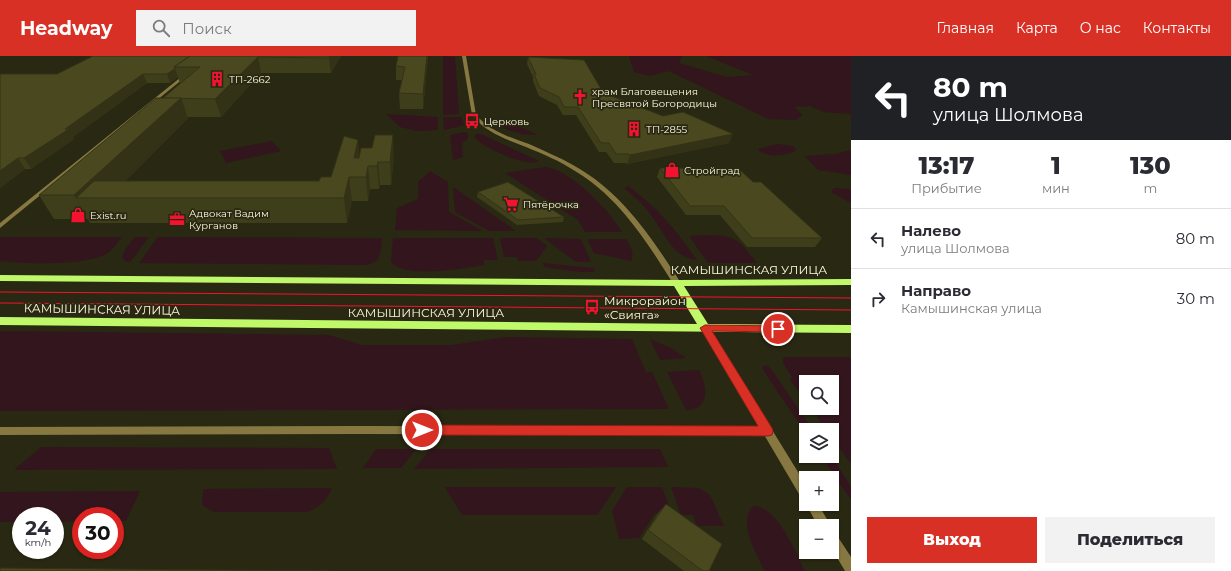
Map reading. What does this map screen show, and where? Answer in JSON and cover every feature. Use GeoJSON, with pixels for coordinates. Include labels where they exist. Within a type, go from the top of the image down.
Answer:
{"type":"FeatureCollection","features":[{"type":"Feature","properties":{"kind":"main road","name":"КАМЫШИНСКАЯ УЛИЦА"},"geometry":{"type":"LineString","coordinates":[[0,278],[677,283],[851,282]]}},
{"type":"Feature","properties":{"kind":"main road"},"geometry":{"type":"LineString","coordinates":[[677,283],[705,328]]}},
{"type":"Feature","properties":{"kind":"main road","name":"КАМЫШИНСКАЯ УЛИЦА"},"geometry":{"type":"LineString","coordinates":[[0,321],[851,329]]}},
{"type":"Feature","properties":{"kind":"street"},"geometry":{"type":"LineString","coordinates":[[464,56],[474,115],[478,121],[490,130],[502,136],[565,162],[584,173],[604,188],[627,211],[646,234],[677,283]]}},
{"type":"Feature","properties":{"kind":"street"},"geometry":{"type":"LineString","coordinates":[[0,226],[194,69]]}},
{"type":"Feature","properties":{"kind":"street"},"geometry":{"type":"LineString","coordinates":[[705,328],[799,483]]}},
{"type":"Feature","properties":{"kind":"street"},"geometry":{"type":"LineString","coordinates":[[0,431],[768,431]]}},
{"type":"Feature","properties":{"kind":"street"},"geometry":{"type":"LineString","coordinates":[[839,549],[851,569]]}},
{"type":"Feature","properties":{"kind":"shaded area"},"geometry":{"type":"Polygon","coordinates":[[[443,56],[455,57],[459,114],[443,115],[443,56]]]}},
{"type":"Feature","properties":{"kind":"shaded area"},"geometry":{"type":"Polygon","coordinates":[[[629,56],[682,56],[679,63],[727,77],[753,75],[706,56],[851,56],[851,114],[823,112],[810,106],[795,107],[802,115],[796,120],[768,119],[669,71],[650,76],[634,72],[629,56]]]}},
{"type":"Feature","properties":{"kind":"shaded area"},"geometry":{"type":"Polygon","coordinates":[[[386,114],[438,117],[438,130],[417,131],[400,127],[386,114]]]}},
{"type":"Feature","properties":{"kind":"shaded area"},"geometry":{"type":"Polygon","coordinates":[[[443,117],[461,117],[465,125],[444,130],[443,117]]]}},
{"type":"Feature","properties":{"kind":"shaded area"},"geometry":{"type":"Polygon","coordinates":[[[489,118],[503,119],[538,135],[525,134],[506,129],[489,118]]]}},
{"type":"Feature","properties":{"kind":"shaded area"},"geometry":{"type":"Polygon","coordinates":[[[464,132],[468,133],[468,139],[462,143],[463,157],[453,160],[450,135],[464,132]]]}},
{"type":"Feature","properties":{"kind":"shaded area"},"geometry":{"type":"Polygon","coordinates":[[[476,134],[481,134],[539,161],[525,162],[505,156],[479,141],[474,137],[476,134]]]}},
{"type":"Feature","properties":{"kind":"shaded area"},"geometry":{"type":"Polygon","coordinates":[[[272,141],[281,151],[226,163],[220,151],[272,141]]]}},
{"type":"Feature","properties":{"kind":"shaded area"},"geometry":{"type":"Polygon","coordinates":[[[777,144],[794,146],[796,150],[783,155],[768,155],[759,151],[758,149],[777,144]]]}},
{"type":"Feature","properties":{"kind":"shaded area"},"geometry":{"type":"Polygon","coordinates":[[[851,150],[851,175],[818,170],[805,156],[836,154],[851,150]]]}},
{"type":"Feature","properties":{"kind":"shaded area"},"geometry":{"type":"Polygon","coordinates":[[[545,167],[555,169],[577,182],[599,202],[622,232],[585,232],[578,220],[505,173],[545,167]]]}},
{"type":"Feature","properties":{"kind":"shaded area"},"geometry":{"type":"Polygon","coordinates":[[[430,171],[448,182],[449,212],[483,231],[395,230],[397,208],[418,199],[418,182],[430,171]]]}},
{"type":"Feature","properties":{"kind":"shaded area"},"geometry":{"type":"Polygon","coordinates":[[[628,186],[639,194],[666,220],[697,260],[681,255],[669,243],[644,207],[624,188],[628,186]]]}},
{"type":"Feature","properties":{"kind":"shaded area"},"geometry":{"type":"Polygon","coordinates":[[[453,187],[516,231],[489,231],[455,212],[453,187]]]}},
{"type":"Feature","properties":{"kind":"shaded area"},"geometry":{"type":"Polygon","coordinates":[[[834,188],[851,189],[851,203],[831,192],[834,188]]]}},
{"type":"Feature","properties":{"kind":"shaded area"},"geometry":{"type":"Polygon","coordinates":[[[689,236],[723,236],[736,240],[757,263],[708,263],[689,236]]]}},
{"type":"Feature","properties":{"kind":"shaded area"},"geometry":{"type":"Polygon","coordinates":[[[0,237],[122,237],[108,253],[99,257],[71,262],[24,263],[0,261],[0,237]]]}},
{"type":"Feature","properties":{"kind":"shaded area"},"geometry":{"type":"Polygon","coordinates":[[[135,237],[149,237],[130,262],[125,261],[122,257],[126,248],[135,237]]]}},
{"type":"Feature","properties":{"kind":"shaded area"},"geometry":{"type":"Polygon","coordinates":[[[158,237],[382,238],[380,256],[371,264],[365,265],[139,263],[158,237]]]}},
{"type":"Feature","properties":{"kind":"shaded area"},"geometry":{"type":"Polygon","coordinates":[[[393,238],[493,238],[498,260],[484,260],[484,265],[449,270],[408,270],[397,267],[391,261],[393,238]]]}},
{"type":"Feature","properties":{"kind":"shaded area"},"geometry":{"type":"Polygon","coordinates":[[[500,238],[537,238],[547,246],[536,261],[518,261],[517,257],[504,257],[500,238]]]}},
{"type":"Feature","properties":{"kind":"shaded area"},"geometry":{"type":"Polygon","coordinates":[[[544,238],[581,239],[591,262],[576,262],[544,238]]]}},
{"type":"Feature","properties":{"kind":"shaded area"},"geometry":{"type":"Polygon","coordinates":[[[587,239],[626,239],[632,252],[631,261],[594,253],[587,239]]]}},
{"type":"Feature","properties":{"kind":"shaded area"},"geometry":{"type":"Polygon","coordinates":[[[543,263],[593,268],[595,272],[581,272],[544,267],[543,263]]]}},
{"type":"Feature","properties":{"kind":"shaded area"},"geometry":{"type":"Polygon","coordinates":[[[0,331],[329,335],[362,345],[452,345],[506,337],[632,339],[646,372],[652,372],[669,409],[0,411],[0,331]]]}},
{"type":"Feature","properties":{"kind":"shaded area"},"geometry":{"type":"Polygon","coordinates":[[[650,339],[671,348],[686,358],[660,360],[650,339]]]}},
{"type":"Feature","properties":{"kind":"shaded area"},"geometry":{"type":"Polygon","coordinates":[[[851,357],[851,464],[839,448],[839,423],[821,423],[816,415],[839,415],[839,375],[799,375],[799,392],[790,380],[792,377],[783,363],[783,358],[851,357]]]}},
{"type":"Feature","properties":{"kind":"shaded area"},"geometry":{"type":"Polygon","coordinates":[[[767,365],[771,369],[799,410],[799,415],[803,415],[808,423],[799,424],[762,367],[767,365]]]}},
{"type":"Feature","properties":{"kind":"shaded area"},"geometry":{"type":"Polygon","coordinates":[[[699,370],[704,383],[705,396],[700,406],[694,409],[686,410],[667,372],[699,370]]]}},
{"type":"Feature","properties":{"kind":"shaded area"},"geometry":{"type":"Polygon","coordinates":[[[41,447],[329,448],[337,469],[14,470],[41,447]]]}},
{"type":"Feature","properties":{"kind":"shaded area"},"geometry":{"type":"Polygon","coordinates":[[[376,449],[416,449],[401,468],[363,468],[376,449]]]}},
{"type":"Feature","properties":{"kind":"shaded area"},"geometry":{"type":"Polygon","coordinates":[[[431,449],[660,449],[668,467],[414,469],[431,449]]]}},
{"type":"Feature","properties":{"kind":"shaded area"},"geometry":{"type":"Polygon","coordinates":[[[826,463],[836,463],[851,486],[851,500],[839,482],[839,471],[831,471],[826,463]]]}},
{"type":"Feature","properties":{"kind":"shaded area"},"geometry":{"type":"Polygon","coordinates":[[[445,487],[616,487],[597,515],[462,515],[445,487]]]}},
{"type":"Feature","properties":{"kind":"shaded area"},"geometry":{"type":"Polygon","coordinates":[[[627,487],[662,487],[673,516],[655,513],[639,538],[619,539],[612,511],[627,487]]]}},
{"type":"Feature","properties":{"kind":"shaded area"},"geometry":{"type":"Polygon","coordinates":[[[671,487],[699,488],[710,495],[724,526],[697,526],[693,515],[681,515],[671,487]]]}},
{"type":"Feature","properties":{"kind":"shaded area"},"geometry":{"type":"Polygon","coordinates":[[[332,488],[322,503],[316,508],[307,512],[214,512],[203,506],[202,498],[204,489],[332,488]]]}},
{"type":"Feature","properties":{"kind":"shaded area"},"geometry":{"type":"Polygon","coordinates":[[[140,491],[126,521],[124,521],[124,507],[72,507],[72,521],[64,522],[64,507],[12,507],[12,522],[0,522],[0,492],[140,491]]]}},
{"type":"Feature","properties":{"kind":"shaded area"},"geometry":{"type":"Polygon","coordinates":[[[754,506],[763,508],[771,514],[791,542],[805,571],[765,571],[753,547],[747,528],[749,512],[754,506]]]}},
{"type":"Feature","properties":{"kind":"building"},"geometry":{"type":"Polygon","coordinates":[[[93,56],[190,56],[167,74],[143,74],[65,129],[69,129],[24,158],[18,158],[0,171],[0,74],[57,74],[93,56]]]}},
{"type":"Feature","properties":{"kind":"building"},"geometry":{"type":"Polygon","coordinates":[[[190,56],[330,56],[329,58],[258,57],[215,99],[163,98],[200,67],[174,67],[190,56]]]}},
{"type":"Feature","properties":{"kind":"building"},"geometry":{"type":"Polygon","coordinates":[[[398,56],[427,56],[423,94],[399,93],[405,67],[396,66],[398,56]]]}},
{"type":"Feature","properties":{"kind":"building"},"geometry":{"type":"Polygon","coordinates":[[[528,57],[584,60],[601,89],[598,91],[663,116],[683,112],[733,134],[630,155],[616,154],[609,143],[601,143],[578,107],[564,107],[559,97],[540,88],[534,74],[536,74],[528,57]]]}},
{"type":"Feature","properties":{"kind":"building"},"geometry":{"type":"Polygon","coordinates":[[[156,98],[181,98],[74,195],[39,195],[156,98]]]}},
{"type":"Feature","properties":{"kind":"building"},"geometry":{"type":"Polygon","coordinates":[[[375,135],[393,135],[390,162],[378,162],[377,166],[368,166],[366,177],[349,177],[344,198],[76,198],[94,181],[319,181],[321,177],[331,177],[344,136],[358,140],[354,158],[359,158],[361,148],[372,148],[375,135]]]}},
{"type":"Feature","properties":{"kind":"building"},"geometry":{"type":"Polygon","coordinates":[[[660,168],[739,169],[753,182],[761,182],[822,238],[752,238],[724,206],[690,206],[660,168]]]}},
{"type":"Feature","properties":{"kind":"building","name":"Пятёрочка"},"geometry":{"type":"Polygon","coordinates":[[[508,182],[564,217],[518,220],[478,192],[508,182]]]}},
{"type":"Feature","properties":{"kind":"building"},"geometry":{"type":"Polygon","coordinates":[[[666,504],[722,544],[709,571],[703,571],[648,530],[666,504]]]}},
{"type":"Feature","properties":{"kind":"building"},"geometry":{"type":"Polygon","coordinates":[[[0,568],[329,571],[0,571],[0,568]]]}},
{"type":"Feature","properties":{"kind":"tram line"},"geometry":{"type":"LineString","coordinates":[[0,292],[851,298]]}},
{"type":"Feature","properties":{"kind":"tram line"},"geometry":{"type":"LineString","coordinates":[[0,303],[851,310]]}},
{"type":"Feature","properties":{"kind":"place","name":"ТП-2662"},"geometry":{"type":"Point","coordinates":[217,79]}},
{"type":"Feature","properties":{"kind":"place","name":"храм Благовещения Пресвятой Богородицы"},"geometry":{"type":"Point","coordinates":[580,97]}},
{"type":"Feature","properties":{"kind":"place","name":"Церковь"},"geometry":{"type":"Point","coordinates":[472,121]}},
{"type":"Feature","properties":{"kind":"place","name":"ТП-2855"},"geometry":{"type":"Point","coordinates":[634,129]}},
{"type":"Feature","properties":{"kind":"place","name":"Стройград"},"geometry":{"type":"Point","coordinates":[672,170]}},
{"type":"Feature","properties":{"kind":"place","name":"Пятёрочка"},"geometry":{"type":"Point","coordinates":[511,204]}},
{"type":"Feature","properties":{"kind":"place","name":"Exist.ru"},"geometry":{"type":"Point","coordinates":[78,215]}},
{"type":"Feature","properties":{"kind":"place","name":"Адвокат Вадим Курганов"},"geometry":{"type":"Point","coordinates":[177,219]}},
{"type":"Feature","properties":{"kind":"place","name":"Микрорайон «Свияга»"},"geometry":{"type":"Point","coordinates":[592,307]}},
{"type":"Feature","properties":{"kind":"route"},"geometry":{"type":"LineString","coordinates":[[422,430],[768,431],[705,328],[778,329]]}}]}
